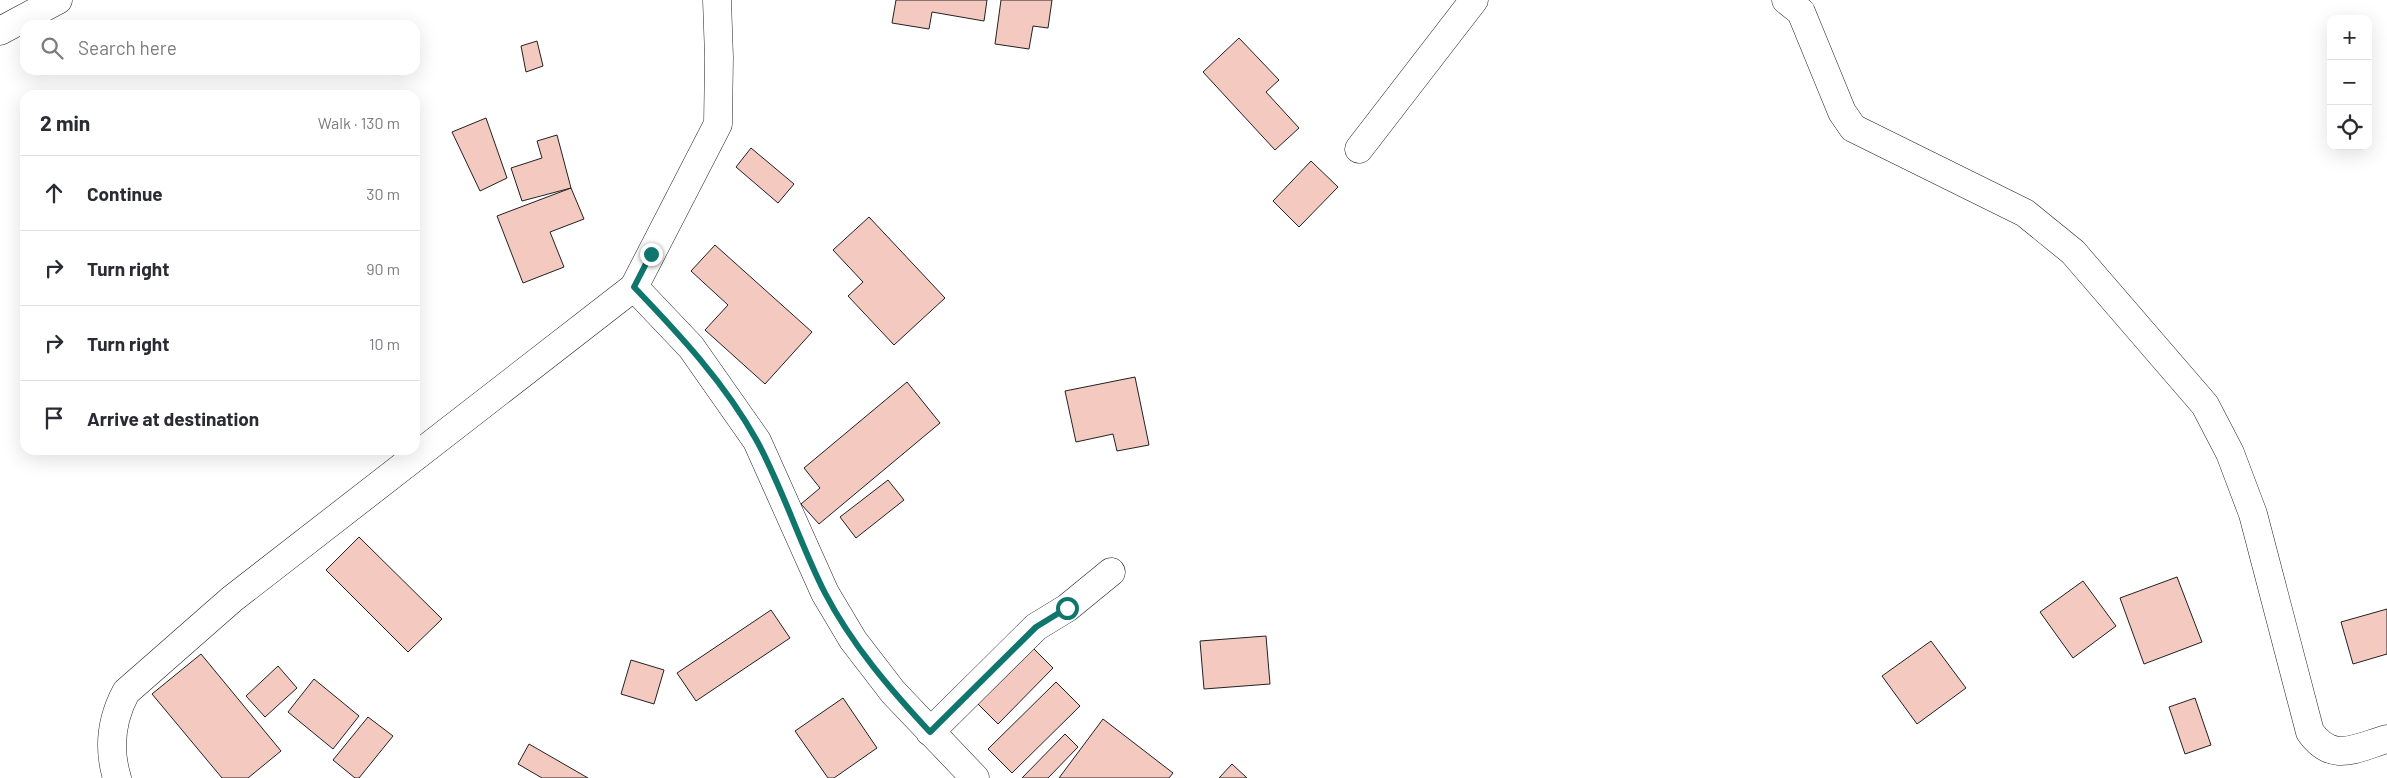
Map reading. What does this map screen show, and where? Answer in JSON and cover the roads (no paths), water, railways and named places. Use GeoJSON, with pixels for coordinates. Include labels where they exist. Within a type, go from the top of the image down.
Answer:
{"type":"FeatureCollection","features":[{"type":"Feature","properties":{"kind":"street"},"geometry":{"type":"LineString","coordinates":[[21,20],[58,0]]}},
{"type":"Feature","properties":{"kind":"street"},"geometry":{"type":"LineString","coordinates":[[420,453],[634,287],[718,124],[719,57],[717,0]]}},
{"type":"Feature","properties":{"kind":"street"},"geometry":{"type":"LineString","coordinates":[[1359,150],[1474,0]]}},
{"type":"Feature","properties":{"kind":"street"},"geometry":{"type":"LineString","coordinates":[[1786,0],[1801,12],[1842,112],[1853,128],[2026,213],[2073,252],[2205,405],[2230,453],[2254,514],[2310,732],[2319,744],[2336,752],[2387,739]]}},
{"type":"Feature","properties":{"kind":"street"},"geometry":{"type":"LineString","coordinates":[[0,31],[20,20]]}},
{"type":"Feature","properties":{"kind":"street"},"geometry":{"type":"LineString","coordinates":[[634,287],[691,347],[757,441],[825,593],[848,632],[893,692],[975,778]]}},
{"type":"Feature","properties":{"kind":"street"},"geometry":{"type":"LineString","coordinates":[[117,778],[112,761],[112,733],[117,709],[126,692],[232,599],[418,455]]}},
{"type":"Feature","properties":{"kind":"street"},"geometry":{"type":"LineString","coordinates":[[930,732],[1036,627],[1067,608],[1111,572]]}}]}
